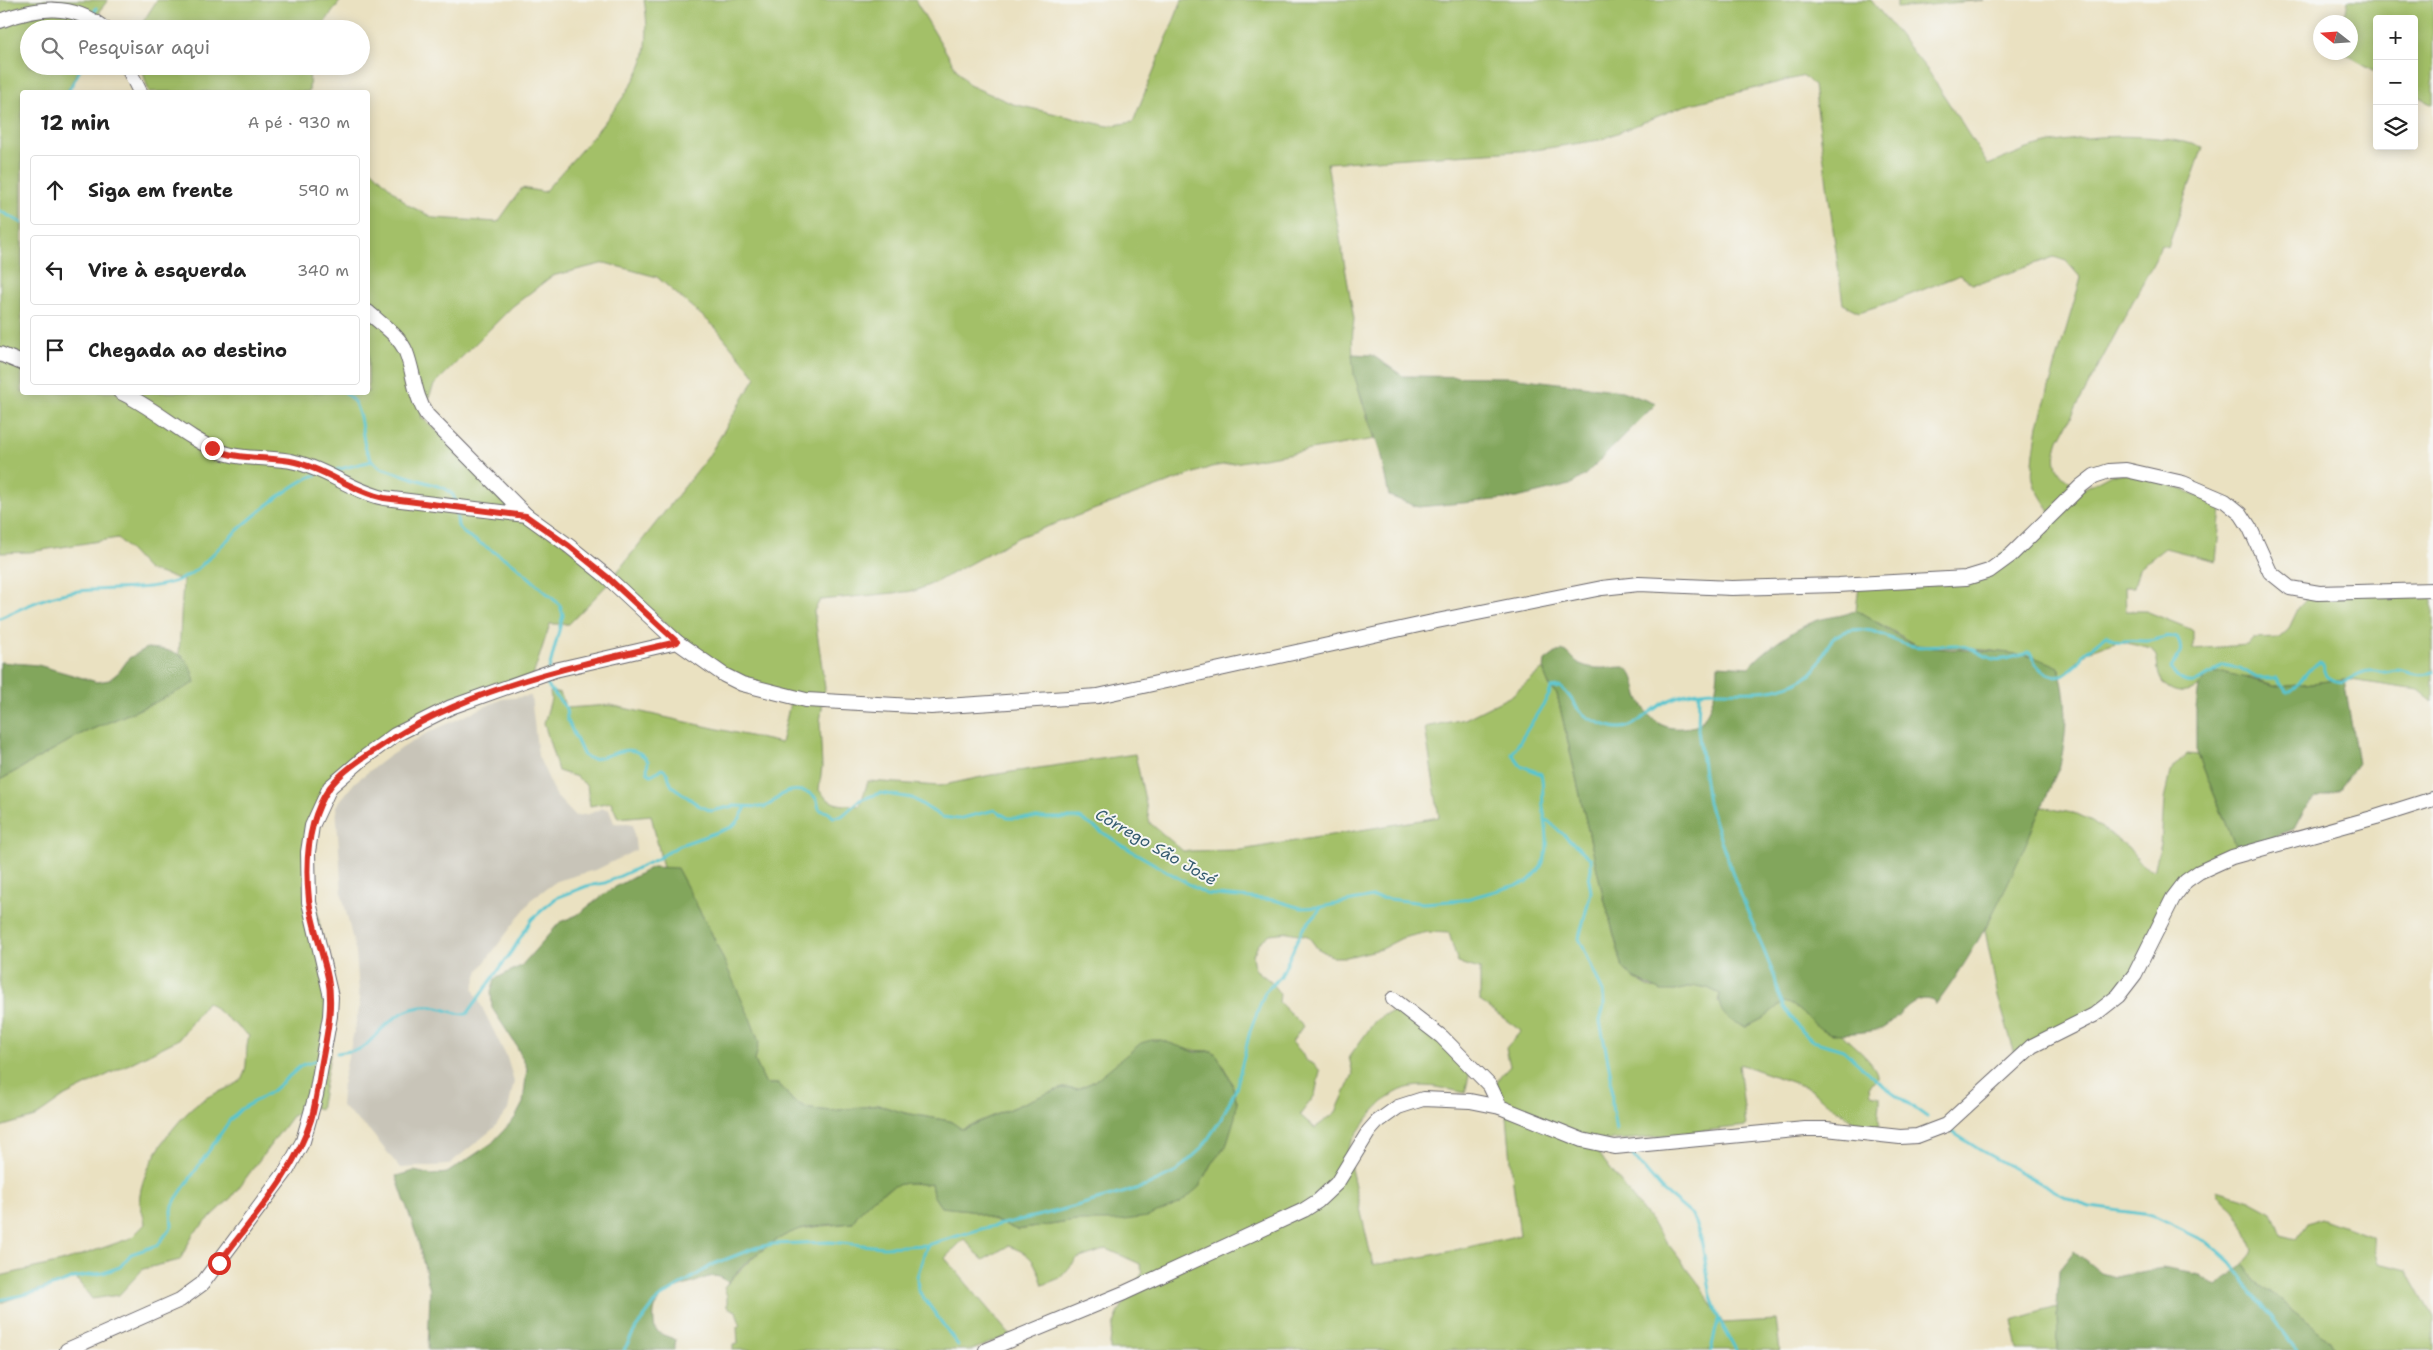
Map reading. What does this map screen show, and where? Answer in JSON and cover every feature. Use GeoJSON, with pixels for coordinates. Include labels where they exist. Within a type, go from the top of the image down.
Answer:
{"type":"FeatureCollection","features":[{"type":"Feature","properties":{"kind":"street"},"geometry":{"type":"LineString","coordinates":[[0,21],[41,9],[80,13],[91,20]]}},
{"type":"Feature","properties":{"kind":"street"},"geometry":{"type":"LineString","coordinates":[[132,75],[139,90]]}},
{"type":"Feature","properties":{"kind":"street"},"geometry":{"type":"LineString","coordinates":[[370,314],[393,334],[405,350],[418,398],[427,415],[526,516],[569,546],[606,576],[677,642],[724,675],[742,684],[775,694],[806,700],[931,707],[1098,696],[1436,621],[1602,588],[1639,584],[1723,588],[1838,585],[1966,578],[1989,570],[2012,555],[2081,486],[2094,476],[2108,471],[2126,470],[2183,483],[2225,501],[2241,514],[2250,528],[2270,572],[2290,588],[2319,593],[2433,590]]}},
{"type":"Feature","properties":{"kind":"street"},"geometry":{"type":"LineString","coordinates":[[0,354],[20,362]]}},
{"type":"Feature","properties":{"kind":"street"},"geometry":{"type":"LineString","coordinates":[[126,395],[145,405],[212,448],[228,454],[296,462],[365,493],[395,500],[526,516]]}},
{"type":"Feature","properties":{"kind":"street"},"geometry":{"type":"LineString","coordinates":[[67,1350],[180,1300],[202,1284],[287,1170],[303,1141],[316,1095],[330,1016],[331,997],[309,902],[308,852],[312,826],[330,787],[365,756],[421,721],[451,707],[556,670],[677,642]]}},
{"type":"Feature","properties":{"kind":"street"},"geometry":{"type":"LineString","coordinates":[[986,1350],[1124,1293],[1304,1210],[1329,1192],[1369,1132],[1387,1114],[1398,1107],[1423,1099],[1470,1101],[1500,1107],[1582,1140],[1598,1145],[1615,1147],[1805,1129],[1826,1129],[1900,1137],[1917,1136],[1931,1132],[1946,1125],[2032,1046],[2094,1015],[2118,996],[2135,974],[2173,898],[2186,881],[2199,872],[2232,857],[2376,817],[2433,798]]}},
{"type":"Feature","properties":{"kind":"street"},"geometry":{"type":"LineString","coordinates":[[1393,999],[1442,1037],[1490,1086],[1500,1107]]}},
{"type":"Feature","properties":{"kind":"shaded area"},"geometry":{"type":"Polygon","coordinates":[[[531,696],[538,756],[557,797],[575,816],[589,814],[603,808],[609,810],[614,823],[633,824],[636,850],[598,869],[557,881],[533,898],[479,970],[473,989],[507,1058],[514,1081],[508,1110],[493,1129],[448,1165],[400,1168],[370,1131],[341,1106],[343,1080],[360,1005],[356,953],[342,895],[336,806],[355,782],[389,756],[425,734],[502,699],[531,696]]]}},
{"type":"Feature","properties":{"kind":"green space"},"geometry":{"type":"Polygon","coordinates":[[[0,0],[108,0],[101,9],[97,20],[20,20],[20,75],[76,75],[68,90],[20,90],[20,395],[370,395],[370,168],[408,205],[434,218],[498,222],[522,188],[544,192],[586,145],[630,86],[640,68],[645,53],[647,27],[644,0],[915,0],[957,70],[969,85],[1013,104],[1108,126],[1133,122],[1182,0],[1871,0],[1929,72],[1988,165],[2027,149],[2069,140],[2091,138],[2115,136],[2161,138],[2203,147],[2168,247],[2161,245],[2056,449],[2055,457],[2058,470],[2067,480],[2083,489],[2111,474],[2139,474],[2213,501],[2221,508],[2216,561],[2165,548],[2139,568],[2134,587],[2125,587],[2126,611],[2146,611],[2190,629],[2193,631],[2193,649],[2247,645],[2252,639],[2279,638],[2288,630],[2299,607],[2305,601],[2306,593],[2433,592],[2433,702],[2418,690],[2344,679],[2281,687],[2251,678],[2209,674],[2194,690],[2181,692],[2167,687],[2161,680],[2157,659],[2151,649],[2119,641],[2090,650],[2061,677],[2032,656],[1917,645],[1856,610],[1859,586],[1965,581],[2053,517],[2035,487],[2032,475],[2034,452],[2038,425],[2081,278],[2066,261],[2054,257],[1984,282],[1972,284],[1960,275],[1897,300],[1859,312],[1843,304],[1814,86],[1804,76],[1683,106],[1600,140],[1535,150],[1327,163],[1354,319],[1354,366],[1360,394],[1375,439],[1211,467],[1019,537],[936,582],[915,591],[820,600],[814,611],[825,688],[820,722],[822,767],[819,790],[828,799],[837,804],[860,806],[868,781],[939,786],[991,775],[1135,754],[1150,823],[1183,851],[1241,850],[1439,817],[1425,727],[1465,719],[1511,696],[1543,669],[1550,688],[1557,694],[1601,887],[1623,968],[1634,978],[1651,988],[1674,991],[1696,986],[1708,988],[1720,994],[1718,1001],[1728,1018],[1746,1027],[1762,1019],[1783,1002],[1789,1002],[1831,1034],[1841,1033],[1871,1063],[1875,1070],[1877,1076],[1875,1082],[1869,1086],[1870,1094],[1880,1096],[1880,1126],[1857,1124],[1806,1087],[1739,1064],[1746,1126],[1633,1139],[1591,1141],[1696,1280],[1723,1323],[1776,1320],[1780,1350],[1110,1350],[1116,1318],[1143,1272],[1140,1264],[1107,1249],[1077,1259],[1060,1278],[1043,1285],[1035,1264],[1022,1252],[1008,1246],[983,1260],[964,1239],[945,1258],[1010,1335],[972,1350],[733,1350],[733,1345],[738,1344],[737,1327],[740,1325],[736,1311],[727,1307],[727,1296],[724,1288],[759,1253],[791,1232],[807,1228],[852,1223],[869,1203],[883,1192],[891,1187],[908,1183],[931,1183],[933,1195],[941,1207],[970,1210],[1017,1230],[1095,1220],[1199,1187],[1211,1164],[1226,1146],[1237,1102],[1231,1081],[1217,1055],[1212,1051],[1188,1050],[1116,1065],[1093,1082],[1077,1089],[1063,1088],[1048,1093],[961,1129],[950,1121],[905,1113],[878,1105],[832,1111],[810,1109],[793,1101],[779,1084],[766,1084],[755,1061],[759,1042],[711,932],[677,869],[663,868],[651,815],[618,818],[611,802],[590,806],[587,786],[577,777],[558,771],[544,723],[551,699],[550,692],[560,693],[566,708],[610,705],[781,743],[790,703],[744,679],[701,651],[673,630],[614,576],[708,457],[756,377],[715,327],[657,277],[605,263],[552,276],[513,306],[434,385],[421,417],[609,583],[569,624],[550,624],[531,682],[502,685],[381,744],[328,793],[311,834],[311,876],[333,1001],[331,1051],[320,1110],[315,1107],[292,1116],[231,1198],[193,1234],[180,1260],[143,1269],[119,1295],[92,1299],[75,1277],[0,1303],[0,1276],[65,1261],[131,1238],[145,1224],[140,1194],[148,1168],[164,1140],[195,1106],[211,1095],[238,1082],[245,1070],[249,1036],[207,1002],[179,1039],[65,1096],[35,1117],[0,1127],[0,780],[81,734],[154,703],[183,656],[179,655],[183,580],[148,570],[118,538],[30,552],[0,553],[0,0]],[[1288,932],[1270,934],[1259,943],[1253,955],[1255,969],[1270,981],[1280,994],[1279,1002],[1303,1026],[1292,1042],[1302,1053],[1305,1060],[1315,1065],[1320,1071],[1315,1095],[1300,1115],[1315,1128],[1336,1112],[1353,1074],[1349,1057],[1375,1021],[1384,1015],[1394,1012],[1412,1015],[1470,1072],[1465,1093],[1425,1086],[1400,1090],[1381,1103],[1365,1121],[1347,1151],[1373,1265],[1438,1254],[1520,1235],[1506,1106],[1492,1092],[1500,1077],[1510,1066],[1506,1048],[1521,1031],[1480,1001],[1480,969],[1458,963],[1449,933],[1428,932],[1402,938],[1381,949],[1347,957],[1333,957],[1317,948],[1308,936],[1288,932]]]}},
{"type":"Feature","properties":{"kind":"green space"},"geometry":{"type":"Polygon","coordinates":[[[157,0],[341,0],[327,20],[144,20],[157,0]]]}},
{"type":"Feature","properties":{"kind":"green space"},"geometry":{"type":"Polygon","coordinates":[[[1897,0],[1984,0],[1897,8],[1897,0]]]}},
{"type":"Feature","properties":{"kind":"green space"},"geometry":{"type":"Polygon","coordinates":[[[2348,0],[2433,0],[2433,105],[2418,96],[2418,15],[2373,15],[2373,70],[2356,60],[2358,60],[2358,15],[2345,15],[2348,0]]]}},
{"type":"Feature","properties":{"kind":"green space"},"geometry":{"type":"Polygon","coordinates":[[[144,75],[310,75],[309,90],[148,90],[144,75]]]}},
{"type":"Feature","properties":{"kind":"green space"},"geometry":{"type":"Polygon","coordinates":[[[1352,354],[1372,355],[1403,376],[1510,377],[1622,391],[1656,404],[1585,475],[1570,485],[1517,498],[1418,507],[1389,496],[1380,452],[1354,375],[1352,354]]]}},
{"type":"Feature","properties":{"kind":"green space"},"geometry":{"type":"Polygon","coordinates":[[[1856,610],[1920,646],[2008,653],[2042,660],[2059,667],[2066,716],[2060,765],[1990,919],[1956,977],[1936,1005],[1934,1001],[1919,1000],[1906,1007],[1883,1028],[1859,1033],[1834,1034],[1821,1029],[1796,1008],[1783,1002],[1762,1019],[1746,1027],[1726,1016],[1720,1006],[1720,994],[1708,988],[1696,986],[1674,991],[1661,991],[1634,978],[1623,968],[1601,887],[1557,694],[1546,679],[1544,671],[1545,661],[1557,652],[1565,651],[1578,663],[1586,666],[1597,668],[1625,667],[1633,677],[1639,698],[1650,716],[1671,728],[1689,727],[1699,725],[1708,711],[1716,689],[1718,665],[1750,667],[1773,646],[1804,626],[1856,610]]]}},
{"type":"Feature","properties":{"kind":"green space"},"geometry":{"type":"Polygon","coordinates":[[[147,648],[166,650],[180,655],[189,665],[195,683],[154,703],[81,734],[0,780],[0,662],[38,665],[97,682],[109,680],[119,672],[129,658],[147,648]]]}},
{"type":"Feature","properties":{"kind":"green space"},"geometry":{"type":"Polygon","coordinates":[[[2223,672],[2281,687],[2344,679],[2358,764],[2339,790],[2316,798],[2303,812],[2294,829],[2237,850],[2196,750],[2196,707],[2199,686],[2209,674],[2223,672]]]}},
{"type":"Feature","properties":{"kind":"green space"},"geometry":{"type":"Polygon","coordinates":[[[2187,754],[2198,755],[2237,850],[2212,857],[2180,881],[2123,996],[2015,1054],[1998,997],[1985,930],[2042,807],[2077,814],[2092,821],[2128,847],[2142,865],[2154,870],[2161,845],[2164,800],[2170,772],[2187,754]]]}},
{"type":"Feature","properties":{"kind":"green space"},"geometry":{"type":"Polygon","coordinates":[[[652,867],[677,868],[711,932],[750,1018],[759,1042],[755,1061],[766,1084],[779,1084],[793,1101],[810,1109],[832,1111],[878,1105],[905,1113],[950,1121],[962,1129],[1048,1093],[1063,1088],[1077,1089],[1093,1082],[1141,1043],[1161,1040],[1195,1052],[1212,1051],[1217,1055],[1231,1081],[1237,1102],[1235,1117],[1226,1146],[1211,1164],[1199,1187],[1179,1204],[1147,1217],[1117,1221],[1076,1221],[1017,1230],[970,1210],[941,1207],[933,1195],[931,1183],[908,1183],[891,1187],[869,1203],[852,1223],[804,1228],[778,1239],[751,1259],[728,1283],[716,1276],[678,1288],[664,1295],[656,1305],[654,1325],[655,1329],[662,1335],[676,1340],[674,1350],[428,1350],[430,1290],[417,1237],[396,1176],[414,1171],[432,1175],[447,1173],[492,1143],[515,1118],[523,1103],[527,1068],[516,1045],[492,1008],[491,991],[495,979],[521,966],[560,922],[577,915],[610,890],[652,867]]]}},
{"type":"Feature","properties":{"kind":"green space"},"geometry":{"type":"Polygon","coordinates":[[[2217,1190],[2250,1200],[2272,1212],[2281,1235],[2297,1239],[2308,1223],[2321,1218],[2372,1237],[2379,1263],[2407,1270],[2433,1317],[2433,1350],[2334,1350],[2327,1338],[2256,1281],[2243,1263],[2253,1251],[2248,1235],[2234,1211],[2222,1199],[2217,1190]]]}},
{"type":"Feature","properties":{"kind":"green space"},"geometry":{"type":"Polygon","coordinates":[[[2074,1251],[2101,1273],[2115,1277],[2162,1268],[2201,1275],[2217,1287],[2243,1263],[2256,1281],[2327,1338],[2334,1350],[2058,1350],[2057,1307],[2059,1270],[2074,1251]]]}},
{"type":"Feature","properties":{"kind":"green space"},"geometry":{"type":"Polygon","coordinates":[[[2057,1307],[2058,1350],[2018,1350],[2012,1320],[2057,1307]]]}},
{"type":"Feature","properties":{"kind":"waterway"},"geometry":{"type":"LineString","coordinates":[[93,17],[96,8]]}},
{"type":"Feature","properties":{"kind":"waterway"},"geometry":{"type":"LineString","coordinates":[[69,90],[77,75]]}},
{"type":"Feature","properties":{"kind":"waterway","name":"Córrego São José"},"geometry":{"type":"LineString","coordinates":[[0,211],[20,222]]}},
{"type":"Feature","properties":{"kind":"waterway","name":"Córrego São José"},"geometry":{"type":"LineString","coordinates":[[348,395],[355,403],[360,417],[365,447],[372,461],[381,468],[444,488],[453,495],[456,502]]}},
{"type":"Feature","properties":{"kind":"waterway"},"geometry":{"type":"LineString","coordinates":[[336,470],[372,461]]}},
{"type":"Feature","properties":{"kind":"waterway"},"geometry":{"type":"LineString","coordinates":[[0,618],[38,601],[58,595],[90,590],[159,586],[181,579],[198,568],[230,537],[281,495],[316,475]]}},
{"type":"Feature","properties":{"kind":"waterway","name":"Córrego São José"},"geometry":{"type":"LineString","coordinates":[[456,511],[458,526],[465,534],[514,564],[560,605],[563,615],[549,669]]}},
{"type":"Feature","properties":{"kind":"waterway","name":"Córrego São José"},"geometry":{"type":"LineString","coordinates":[[548,677],[547,685],[566,708],[567,719],[584,756],[591,759],[623,751],[632,751],[640,754],[648,761],[647,772],[651,775],[662,769],[668,774],[672,786],[698,805],[711,811],[734,806],[765,807],[781,795],[795,790],[805,791],[815,797],[820,810],[828,812],[833,817],[842,816],[860,800],[880,793],[912,798],[942,817],[958,819],[995,810],[1008,818],[1080,818],[1125,847],[1206,894],[1274,900],[1301,908],[1321,907],[1372,897],[1424,903],[1463,900],[1527,882],[1542,865],[1547,847],[1542,782],[1541,774],[1520,765],[1512,754],[1549,695],[1551,688],[1560,687],[1579,710],[1590,718],[1611,727],[1620,728],[1635,724],[1665,702],[1683,695],[1714,691],[1759,691],[1790,685],[1813,672],[1834,638],[1841,633],[1860,629],[1876,632],[1913,646],[1958,645],[1996,659],[2023,655],[2028,652],[2038,667],[2046,673],[2056,676],[2064,674],[2079,663],[2083,654],[2107,635],[2119,642],[2129,640],[2150,641],[2168,636],[2177,638],[2180,651],[2171,668],[2183,681],[2189,682],[2203,679],[2223,665],[2240,668],[2257,678],[2276,678],[2287,692],[2295,687],[2310,669],[2320,663],[2323,665],[2327,676],[2340,682],[2358,674],[2372,671],[2396,670],[2419,675],[2433,672]]}},
{"type":"Feature","properties":{"kind":"waterway"},"geometry":{"type":"LineString","coordinates":[[1699,693],[1698,730],[1708,803],[1735,880],[1775,978],[1778,993],[1784,1007],[1802,1032],[1813,1041],[1843,1050],[1877,1081],[1927,1117]]}},
{"type":"Feature","properties":{"kind":"waterway"},"geometry":{"type":"LineString","coordinates":[[337,1053],[364,1047],[386,1025],[411,1009],[432,1007],[467,1014],[512,951],[532,919],[556,898],[587,886],[605,883],[657,859],[680,845],[732,827],[746,807]]}},
{"type":"Feature","properties":{"kind":"waterway"},"geometry":{"type":"LineString","coordinates":[[1547,820],[1591,859],[1589,880],[1591,892],[1579,938],[1603,992],[1604,1005],[1600,1021],[1611,1076],[1612,1106],[1616,1131]]}},
{"type":"Feature","properties":{"kind":"waterway"},"geometry":{"type":"LineString","coordinates":[[624,1350],[636,1328],[658,1299],[714,1264],[755,1248],[773,1244],[830,1242],[883,1247],[927,1245],[1147,1186],[1176,1172],[1202,1148],[1221,1119],[1236,1089],[1250,1031],[1265,992],[1281,976],[1302,930],[1321,908]]}},
{"type":"Feature","properties":{"kind":"waterway"},"geometry":{"type":"LineString","coordinates":[[0,1300],[36,1292],[77,1277],[103,1273],[120,1267],[131,1254],[158,1245],[172,1226],[171,1210],[176,1199],[230,1120],[241,1109],[271,1092],[302,1065],[318,1060]]}},
{"type":"Feature","properties":{"kind":"waterway"},"geometry":{"type":"LineString","coordinates":[[1946,1128],[1980,1150],[2075,1202],[2090,1207],[2151,1215],[2207,1242],[2230,1262],[2297,1350]]}},
{"type":"Feature","properties":{"kind":"waterway"},"geometry":{"type":"LineString","coordinates":[[1628,1150],[1662,1190],[1692,1215],[1701,1238],[1711,1296],[1719,1319],[1736,1350]]}},
{"type":"Feature","properties":{"kind":"waterway"},"geometry":{"type":"LineString","coordinates":[[927,1245],[917,1277],[918,1290],[958,1345]]}},
{"type":"Feature","properties":{"kind":"waterway"},"geometry":{"type":"LineString","coordinates":[[1711,1350],[1718,1320]]}},
{"type":"Feature","properties":{"kind":"route"},"geometry":{"type":"LineString","coordinates":[[212,448],[239,456],[296,462],[350,487],[384,498],[526,516],[569,546],[606,576],[677,642],[556,670],[451,707],[395,736],[365,756],[330,787],[312,826],[308,852],[309,902],[331,997],[330,1016],[311,1118],[296,1156],[219,1263]]}}]}
